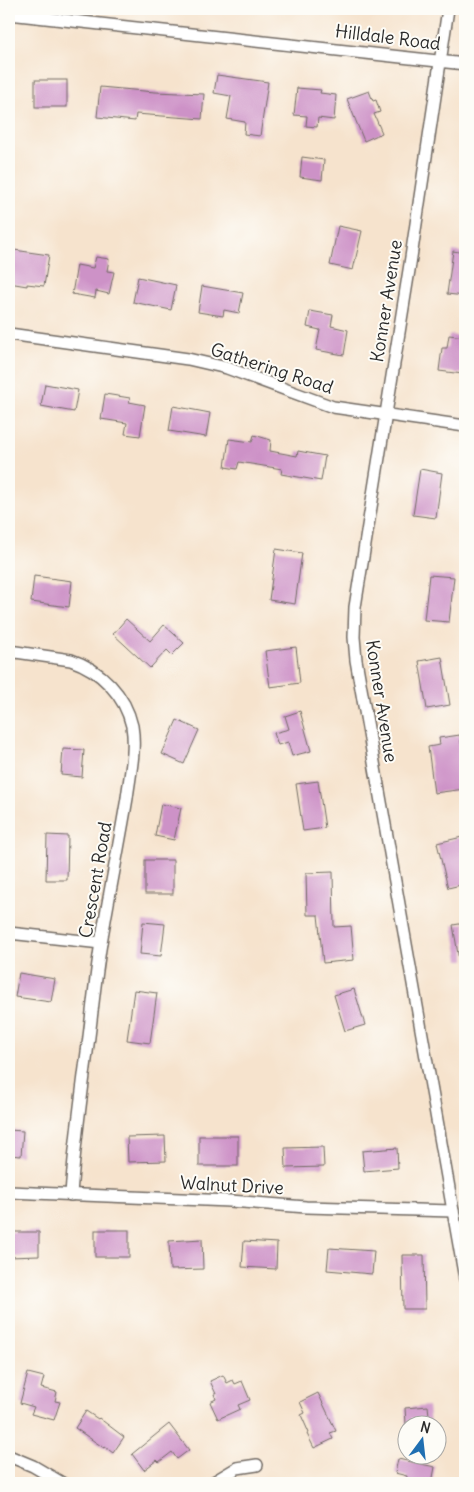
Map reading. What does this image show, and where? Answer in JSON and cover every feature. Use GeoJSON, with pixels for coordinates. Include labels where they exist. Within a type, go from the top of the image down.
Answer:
{"type":"FeatureCollection","features":[{"type":"Feature","properties":{"kind":"street","name":"Konner Avenue"},"geometry":{"type":"LineString","coordinates":[[448,9],[410,264],[355,608],[354,637],[356,660],[465,1279]]}},
{"type":"Feature","properties":{"kind":"street","name":"Hilldale Road"},"geometry":{"type":"LineString","coordinates":[[9,14],[465,64]]}},
{"type":"Feature","properties":{"kind":"street","name":"Gathering Road"},"geometry":{"type":"LineString","coordinates":[[9,334],[188,359],[227,368],[333,407],[465,426]]}},
{"type":"Feature","properties":{"kind":"street","name":"Crescent Road"},"geometry":{"type":"LineString","coordinates":[[9,651],[61,658],[80,663],[97,672],[112,686],[127,711],[134,740],[122,831],[101,943],[73,1157],[70,1195]]}},
{"type":"Feature","properties":{"kind":"street"},"geometry":{"type":"LineString","coordinates":[[9,932],[101,943]]}},
{"type":"Feature","properties":{"kind":"street","name":"Walnut Drive"},"geometry":{"type":"LineString","coordinates":[[9,1192],[230,1201],[306,1207],[453,1211]]}},
{"type":"Feature","properties":{"kind":"street"},"geometry":{"type":"LineString","coordinates":[[9,1456],[33,1466],[62,1483]]}},
{"type":"Feature","properties":{"kind":"street"},"geometry":{"type":"LineString","coordinates":[[212,1483],[238,1468],[257,1465]]}},
{"type":"Feature","properties":{"kind":"building"},"geometry":{"type":"Polygon","coordinates":[[[217,75],[268,82],[260,136],[244,134],[245,122],[227,119],[231,96],[214,93],[217,75]]]}},
{"type":"Feature","properties":{"kind":"building"},"geometry":{"type":"Polygon","coordinates":[[[35,80],[67,80],[67,107],[35,107],[35,80]]]}},
{"type":"Feature","properties":{"kind":"building"},"geometry":{"type":"Polygon","coordinates":[[[100,87],[204,94],[202,119],[136,114],[135,121],[97,117],[100,87]]]}},
{"type":"Feature","properties":{"kind":"building"},"geometry":{"type":"Polygon","coordinates":[[[297,88],[321,90],[320,93],[336,95],[334,120],[318,118],[317,127],[306,126],[307,116],[294,115],[297,88]]]}},
{"type":"Feature","properties":{"kind":"building"},"geometry":{"type":"Polygon","coordinates":[[[369,91],[373,101],[376,100],[380,112],[374,114],[382,133],[364,141],[347,99],[369,91]]]}},
{"type":"Feature","properties":{"kind":"building"},"geometry":{"type":"Polygon","coordinates":[[[302,157],[324,160],[322,180],[300,177],[302,157]]]}},
{"type":"Feature","properties":{"kind":"building"},"geometry":{"type":"Polygon","coordinates":[[[338,226],[362,231],[353,270],[330,265],[338,226]]]}},
{"type":"Feature","properties":{"kind":"building"},"geometry":{"type":"Polygon","coordinates":[[[14,250],[49,255],[44,286],[9,283],[9,258],[13,259],[14,250]]]}},
{"type":"Feature","properties":{"kind":"building"},"geometry":{"type":"Polygon","coordinates":[[[453,251],[465,253],[465,296],[447,294],[453,251]]]}},
{"type":"Feature","properties":{"kind":"building"},"geometry":{"type":"Polygon","coordinates":[[[96,257],[109,259],[107,271],[114,272],[109,294],[96,291],[95,298],[72,294],[77,265],[93,268],[96,257]]]}},
{"type":"Feature","properties":{"kind":"building"},"geometry":{"type":"Polygon","coordinates":[[[138,277],[176,285],[171,310],[133,302],[138,277]]]}},
{"type":"Feature","properties":{"kind":"building"},"geometry":{"type":"Polygon","coordinates":[[[202,286],[243,293],[239,313],[224,310],[223,316],[198,312],[202,286]]]}},
{"type":"Feature","properties":{"kind":"building"},"geometry":{"type":"Polygon","coordinates":[[[310,311],[333,315],[331,326],[348,330],[344,355],[316,350],[320,330],[307,327],[310,311]]]}},
{"type":"Feature","properties":{"kind":"building"},"geometry":{"type":"Polygon","coordinates":[[[449,335],[465,337],[463,374],[439,371],[442,348],[447,348],[449,335]]]}},
{"type":"Feature","properties":{"kind":"building"},"geometry":{"type":"Polygon","coordinates":[[[45,384],[78,390],[74,412],[41,406],[45,384]]]}},
{"type":"Feature","properties":{"kind":"building"},"geometry":{"type":"Polygon","coordinates":[[[105,394],[130,398],[129,402],[145,405],[140,436],[125,434],[127,423],[101,419],[105,394]]]}},
{"type":"Feature","properties":{"kind":"building"},"geometry":{"type":"Polygon","coordinates":[[[173,406],[210,413],[206,437],[169,431],[173,406]]]}},
{"type":"Feature","properties":{"kind":"building"},"geometry":{"type":"Polygon","coordinates":[[[254,435],[271,440],[270,451],[297,456],[298,451],[325,456],[321,481],[281,474],[282,469],[239,462],[237,469],[225,467],[229,439],[252,442],[254,435]]]}},
{"type":"Feature","properties":{"kind":"building"},"geometry":{"type":"Polygon","coordinates":[[[420,469],[442,473],[436,518],[413,515],[420,469]]]}},
{"type":"Feature","properties":{"kind":"building"},"geometry":{"type":"Polygon","coordinates":[[[276,549],[302,553],[295,604],[269,600],[276,549]]]}},
{"type":"Feature","properties":{"kind":"building"},"geometry":{"type":"Polygon","coordinates":[[[429,575],[454,577],[449,622],[424,620],[429,575]]]}},
{"type":"Feature","properties":{"kind":"building"},"geometry":{"type":"Polygon","coordinates":[[[34,576],[72,581],[69,607],[31,602],[34,576]]]}},
{"type":"Feature","properties":{"kind":"building"},"geometry":{"type":"Polygon","coordinates":[[[126,619],[150,641],[164,625],[184,643],[172,655],[167,650],[150,668],[113,634],[126,619]]]}},
{"type":"Feature","properties":{"kind":"building"},"geometry":{"type":"Polygon","coordinates":[[[296,647],[300,683],[270,687],[265,651],[296,647]]]}},
{"type":"Feature","properties":{"kind":"building"},"geometry":{"type":"Polygon","coordinates":[[[442,657],[450,705],[427,709],[419,661],[442,657]]]}},
{"type":"Feature","properties":{"kind":"building"},"geometry":{"type":"Polygon","coordinates":[[[300,711],[311,751],[292,756],[288,742],[278,745],[274,733],[289,729],[285,716],[300,711]]]}},
{"type":"Feature","properties":{"kind":"building"},"geometry":{"type":"Polygon","coordinates":[[[177,720],[199,730],[184,764],[162,754],[177,720]]]}},
{"type":"Feature","properties":{"kind":"building"},"geometry":{"type":"Polygon","coordinates":[[[460,735],[465,770],[465,789],[434,793],[428,747],[440,745],[439,738],[460,735]]]}},
{"type":"Feature","properties":{"kind":"building"},"geometry":{"type":"Polygon","coordinates":[[[63,749],[84,750],[82,777],[61,775],[63,749]]]}},
{"type":"Feature","properties":{"kind":"building"},"geometry":{"type":"Polygon","coordinates":[[[318,781],[325,828],[303,831],[296,784],[318,781]]]}},
{"type":"Feature","properties":{"kind":"building"},"geometry":{"type":"Polygon","coordinates":[[[161,804],[181,808],[174,840],[155,836],[161,804]]]}},
{"type":"Feature","properties":{"kind":"building"},"geometry":{"type":"Polygon","coordinates":[[[47,835],[68,836],[67,880],[46,880],[47,835]]]}},
{"type":"Feature","properties":{"kind":"building"},"geometry":{"type":"Polygon","coordinates":[[[462,837],[465,849],[465,884],[448,888],[437,843],[462,837]]]}},
{"type":"Feature","properties":{"kind":"building"},"geometry":{"type":"Polygon","coordinates":[[[145,860],[173,860],[173,894],[145,894],[145,860]]]}},
{"type":"Feature","properties":{"kind":"building"},"geometry":{"type":"Polygon","coordinates":[[[333,872],[334,927],[351,926],[354,960],[323,963],[318,915],[307,915],[306,873],[333,872]]]}},
{"type":"Feature","properties":{"kind":"building"},"geometry":{"type":"Polygon","coordinates":[[[143,922],[165,924],[161,956],[140,954],[143,922]]]}},
{"type":"Feature","properties":{"kind":"building"},"geometry":{"type":"Polygon","coordinates":[[[465,923],[465,960],[459,960],[453,925],[465,923]]]}},
{"type":"Feature","properties":{"kind":"building"},"geometry":{"type":"Polygon","coordinates":[[[19,973],[55,979],[51,1002],[15,997],[19,973]]]}},
{"type":"Feature","properties":{"kind":"building"},"geometry":{"type":"Polygon","coordinates":[[[354,989],[365,1025],[345,1031],[334,995],[354,989]]]}},
{"type":"Feature","properties":{"kind":"building"},"geometry":{"type":"Polygon","coordinates":[[[134,990],[157,993],[150,1043],[127,1040],[134,990]]]}},
{"type":"Feature","properties":{"kind":"building"},"geometry":{"type":"Polygon","coordinates":[[[9,1130],[23,1131],[21,1156],[9,1155],[9,1130]]]}},
{"type":"Feature","properties":{"kind":"building"},"geometry":{"type":"Polygon","coordinates":[[[165,1136],[166,1161],[128,1162],[127,1137],[165,1136]]]}},
{"type":"Feature","properties":{"kind":"building"},"geometry":{"type":"Polygon","coordinates":[[[199,1136],[238,1136],[238,1166],[199,1166],[199,1136]]]}},
{"type":"Feature","properties":{"kind":"building"},"geometry":{"type":"Polygon","coordinates":[[[323,1147],[324,1167],[286,1168],[285,1148],[323,1147]]]}},
{"type":"Feature","properties":{"kind":"building"},"geometry":{"type":"Polygon","coordinates":[[[397,1148],[398,1168],[364,1171],[362,1151],[397,1148]]]}},
{"type":"Feature","properties":{"kind":"building"},"geometry":{"type":"Polygon","coordinates":[[[95,1230],[129,1230],[129,1257],[95,1257],[95,1230]]]}},
{"type":"Feature","properties":{"kind":"building"},"geometry":{"type":"Polygon","coordinates":[[[9,1232],[39,1232],[39,1256],[9,1257],[9,1232]]]}},
{"type":"Feature","properties":{"kind":"building"},"geometry":{"type":"Polygon","coordinates":[[[202,1239],[203,1269],[170,1270],[169,1241],[202,1239]]]}},
{"type":"Feature","properties":{"kind":"building"},"geometry":{"type":"Polygon","coordinates":[[[244,1241],[277,1243],[276,1269],[242,1267],[244,1241]]]}},
{"type":"Feature","properties":{"kind":"building"},"geometry":{"type":"Polygon","coordinates":[[[329,1248],[374,1251],[372,1274],[327,1270],[329,1248]]]}},
{"type":"Feature","properties":{"kind":"building"},"geometry":{"type":"Polygon","coordinates":[[[402,1255],[424,1255],[425,1309],[403,1309],[402,1255]]]}},
{"type":"Feature","properties":{"kind":"building"},"geometry":{"type":"Polygon","coordinates":[[[28,1373],[44,1377],[41,1388],[57,1392],[55,1401],[60,1402],[54,1420],[31,1414],[34,1407],[20,1403],[28,1373]]]}},
{"type":"Feature","properties":{"kind":"building"},"geometry":{"type":"Polygon","coordinates":[[[223,1375],[227,1383],[233,1380],[235,1384],[242,1381],[250,1400],[238,1405],[240,1409],[218,1419],[210,1402],[216,1399],[214,1394],[216,1394],[210,1381],[223,1375]]]}},
{"type":"Feature","properties":{"kind":"building"},"geometry":{"type":"Polygon","coordinates":[[[318,1393],[336,1431],[330,1433],[333,1439],[314,1448],[301,1415],[305,1413],[300,1402],[318,1393]]]}},
{"type":"Feature","properties":{"kind":"building"},"geometry":{"type":"Polygon","coordinates":[[[428,1406],[429,1414],[405,1414],[405,1408],[428,1406]]]}},
{"type":"Feature","properties":{"kind":"building"},"geometry":{"type":"Polygon","coordinates":[[[86,1411],[99,1418],[124,1437],[113,1453],[75,1428],[86,1411]]]}},
{"type":"Feature","properties":{"kind":"building"},"geometry":{"type":"Polygon","coordinates":[[[169,1424],[189,1450],[177,1459],[172,1452],[144,1470],[132,1454],[169,1424]]]}},
{"type":"Feature","properties":{"kind":"building"},"geometry":{"type":"Polygon","coordinates":[[[397,1464],[421,1464],[435,1467],[432,1483],[406,1483],[407,1476],[395,1473],[397,1464]]]}}]}
